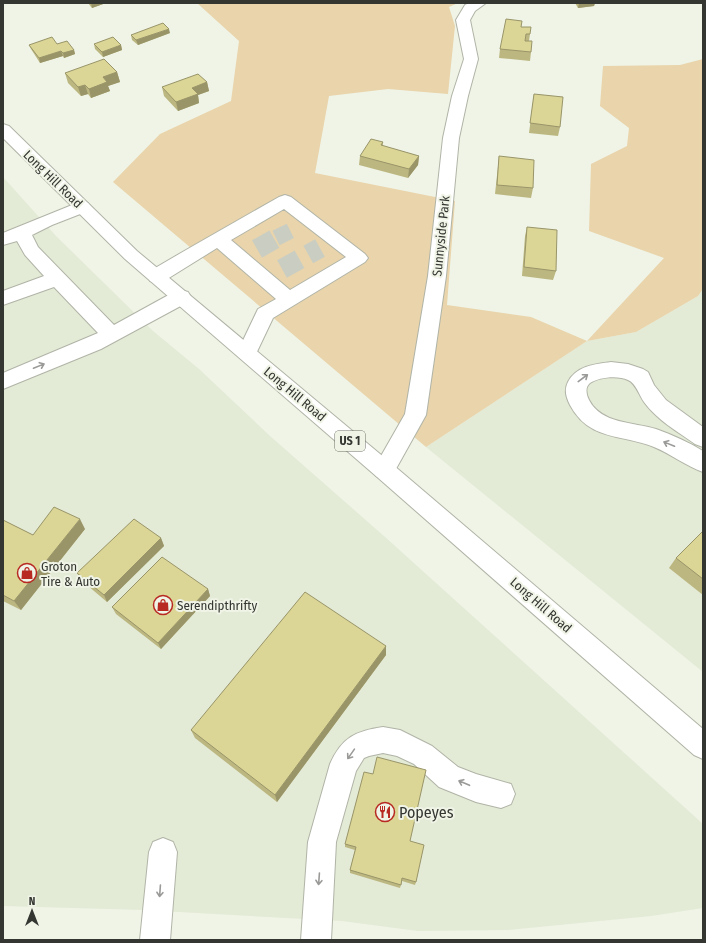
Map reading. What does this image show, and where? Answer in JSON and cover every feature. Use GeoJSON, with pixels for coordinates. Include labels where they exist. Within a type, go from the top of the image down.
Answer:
{"type":"FeatureCollection","features":[{"type":"Feature","properties":{"kind":"main road","name":"Sunnyside Park"},"geometry":{"type":"LineString","coordinates":[[384,470],[415,415],[437,276],[451,138],[460,96],[471,59],[463,20],[470,8],[479,3]]}},
{"type":"Feature","properties":{"kind":"main road","name":"Long Hill Road"},"geometry":{"type":"LineString","coordinates":[[3,129],[132,255],[384,470],[703,746]]}},
{"type":"Feature","properties":{"kind":"main road"},"geometry":{"type":"LineString","coordinates":[[156,276],[285,201],[310,220],[327,244],[359,258],[265,314],[247,353]]}},
{"type":"Feature","properties":{"kind":"main road"},"geometry":{"type":"LineString","coordinates":[[3,239],[22,233],[46,221],[82,207]]}},
{"type":"Feature","properties":{"kind":"main road"},"geometry":{"type":"LineString","coordinates":[[294,229],[310,220]]}},
{"type":"Feature","properties":{"kind":"main road"},"geometry":{"type":"LineString","coordinates":[[22,233],[31,251],[112,335]]}},
{"type":"Feature","properties":{"kind":"main road"},"geometry":{"type":"LineString","coordinates":[[218,239],[288,299]]}},
{"type":"Feature","properties":{"kind":"main road"},"geometry":{"type":"LineString","coordinates":[[240,258],[257,249]]}},
{"type":"Feature","properties":{"kind":"main road"},"geometry":{"type":"LineString","coordinates":[[265,279],[282,269]]}},
{"type":"Feature","properties":{"kind":"main road"},"geometry":{"type":"LineString","coordinates":[[3,298],[58,278]]}},
{"type":"Feature","properties":{"kind":"main road"},"geometry":{"type":"LineString","coordinates":[[3,381],[94,344],[180,297]]}},
{"type":"Feature","properties":{"kind":"main road"},"geometry":{"type":"LineString","coordinates":[[703,419],[634,374],[617,370],[593,372],[584,375],[578,382],[576,394],[579,403],[601,424],[620,430],[641,433],[676,447],[703,463]]}},
{"type":"Feature","properties":{"kind":"main road"},"geometry":{"type":"LineString","coordinates":[[641,379],[645,388],[660,407],[703,438]]}},
{"type":"Feature","properties":{"kind":"main road"},"geometry":{"type":"LineString","coordinates":[[316,940],[322,842],[344,764],[355,749],[365,743],[383,740],[400,743],[423,755],[449,777],[476,788],[501,794]]}},
{"type":"Feature","properties":{"kind":"main road"},"geometry":{"type":"LineString","coordinates":[[155,940],[163,852]]}},
{"type":"Feature","properties":{"kind":"shaded area"},"geometry":{"type":"Polygon","coordinates":[[[197,3],[458,3],[449,7],[455,26],[448,94],[388,89],[329,96],[315,173],[455,201],[447,305],[531,317],[587,341],[426,447],[113,182],[160,134],[231,101],[239,41],[197,3]]]}},
{"type":"Feature","properties":{"kind":"shaded area"},"geometry":{"type":"Polygon","coordinates":[[[703,59],[703,289],[698,296],[636,332],[587,341],[664,258],[589,231],[591,164],[627,146],[629,128],[600,106],[603,66],[680,65],[703,59]]]}},
{"type":"Feature","properties":{"kind":"shaded area"},"geometry":{"type":"Polygon","coordinates":[[[3,177],[56,236],[153,331],[199,369],[270,436],[385,537],[703,824],[703,908],[651,916],[508,930],[418,931],[342,921],[143,910],[3,906],[3,177]]]}},
{"type":"Feature","properties":{"kind":"shaded area"},"geometry":{"type":"Polygon","coordinates":[[[703,289],[703,672],[426,447],[587,341],[636,332],[698,296],[703,289]]]}},
{"type":"Feature","properties":{"kind":"building"},"geometry":{"type":"Polygon","coordinates":[[[506,19],[522,21],[521,27],[531,27],[530,34],[526,34],[525,41],[532,41],[531,52],[500,49],[506,19]]]}},
{"type":"Feature","properties":{"kind":"building"},"geometry":{"type":"Polygon","coordinates":[[[163,23],[169,29],[136,40],[131,35],[163,23]]]}},
{"type":"Feature","properties":{"kind":"building"},"geometry":{"type":"Polygon","coordinates":[[[52,37],[57,44],[67,41],[74,50],[63,53],[61,51],[39,58],[29,45],[52,37]]]}},
{"type":"Feature","properties":{"kind":"building"},"geometry":{"type":"Polygon","coordinates":[[[113,37],[121,45],[102,52],[94,44],[113,37]]]}},
{"type":"Feature","properties":{"kind":"building"},"geometry":{"type":"Polygon","coordinates":[[[104,59],[117,72],[103,77],[107,82],[89,89],[85,85],[78,87],[65,73],[104,59]]]}},
{"type":"Feature","properties":{"kind":"building"},"geometry":{"type":"Polygon","coordinates":[[[198,74],[207,82],[192,88],[198,94],[176,102],[162,87],[198,74]]]}},
{"type":"Feature","properties":{"kind":"building"},"geometry":{"type":"Polygon","coordinates":[[[534,94],[563,97],[560,127],[530,123],[534,94]]]}},
{"type":"Feature","properties":{"kind":"building"},"geometry":{"type":"Polygon","coordinates":[[[371,139],[383,142],[381,145],[419,156],[409,169],[360,156],[371,139]]]}},
{"type":"Feature","properties":{"kind":"building"},"geometry":{"type":"Polygon","coordinates":[[[499,156],[534,160],[533,188],[497,185],[499,156]]]}},
{"type":"Feature","properties":{"kind":"building"},"geometry":{"type":"Polygon","coordinates":[[[527,227],[557,230],[556,271],[524,267],[527,227]]]}},
{"type":"Feature","properties":{"kind":"building","name":"Groton Tire & Auto"},"geometry":{"type":"Polygon","coordinates":[[[54,507],[80,519],[14,601],[3,595],[3,520],[33,535],[54,507]]]}},
{"type":"Feature","properties":{"kind":"building"},"geometry":{"type":"Polygon","coordinates":[[[134,519],[161,538],[104,595],[77,573],[134,519]]]}},
{"type":"Feature","properties":{"kind":"building"},"geometry":{"type":"Polygon","coordinates":[[[703,531],[703,579],[676,558],[703,531]]]}},
{"type":"Feature","properties":{"kind":"building","name":"Serendipthrifty"},"geometry":{"type":"Polygon","coordinates":[[[162,557],[208,589],[158,643],[112,607],[162,557]]]}},
{"type":"Feature","properties":{"kind":"building"},"geometry":{"type":"Polygon","coordinates":[[[305,592],[386,646],[275,795],[191,730],[305,592]]]}},
{"type":"Feature","properties":{"kind":"building","name":"Popeyes"},"geometry":{"type":"Polygon","coordinates":[[[377,757],[426,770],[410,841],[424,845],[416,882],[402,878],[401,885],[350,870],[356,847],[345,844],[364,772],[373,774],[377,757]]]}},
{"type":"Feature","properties":{"kind":"tunnel"},"geometry":{"type":"LineString","coordinates":[[278,237],[294,229]]}},
{"type":"Feature","properties":{"kind":"tunnel"},"geometry":{"type":"LineString","coordinates":[[257,249],[278,237]]}},
{"type":"Feature","properties":{"kind":"tunnel"},"geometry":{"type":"LineString","coordinates":[[282,269],[320,248]]}},
{"type":"Feature","properties":{"kind":"place","name":"Groton Tire & Auto"},"geometry":{"type":"Point","coordinates":[27,573]}},
{"type":"Feature","properties":{"kind":"place","name":"Serendipthrifty"},"geometry":{"type":"Point","coordinates":[163,605]}},
{"type":"Feature","properties":{"kind":"place","name":"Popeyes"},"geometry":{"type":"Point","coordinates":[385,812]}}]}
